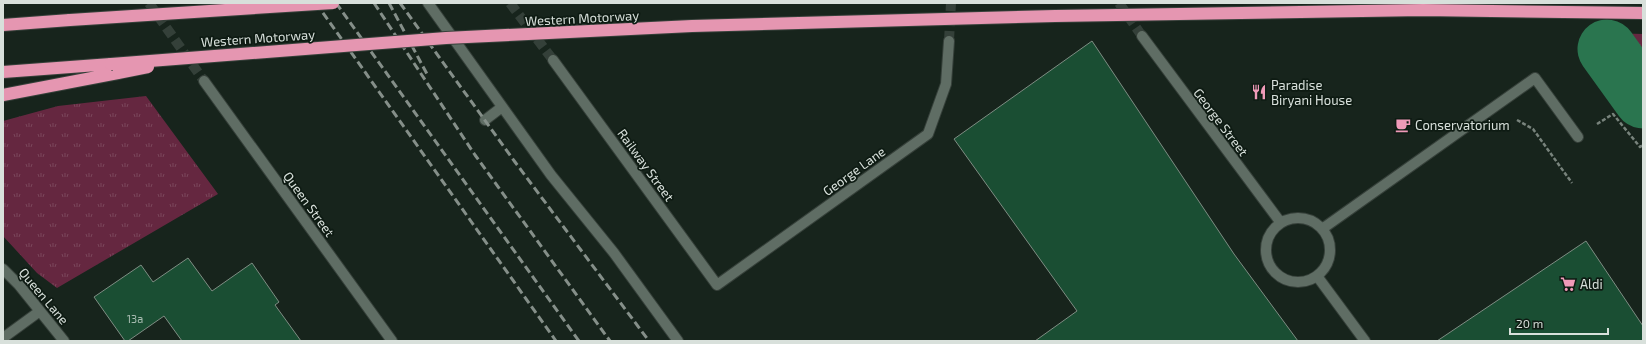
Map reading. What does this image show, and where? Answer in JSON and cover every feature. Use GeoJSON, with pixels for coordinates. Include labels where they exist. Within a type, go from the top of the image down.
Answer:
{"type":"FeatureCollection","features":[{"type":"Feature","properties":{"kind":"highway"},"geometry":{"type":"LineString","coordinates":[[3,25],[333,3]]}},
{"type":"Feature","properties":{"kind":"highway","name":"Western Motorway"},"geometry":{"type":"LineString","coordinates":[[114,68],[206,56],[446,38],[692,26],[1055,16],[1423,10],[1643,13]]}},
{"type":"Feature","properties":{"kind":"highway"},"geometry":{"type":"LineString","coordinates":[[3,72],[114,68]]}},
{"type":"Feature","properties":{"kind":"highway"},"geometry":{"type":"LineString","coordinates":[[3,95],[114,68]]}},
{"type":"Feature","properties":{"kind":"street"},"geometry":{"type":"LineString","coordinates":[[428,3],[551,175],[614,253],[678,341]]}},
{"type":"Feature","properties":{"kind":"street","name":"George Street"},"geometry":{"type":"LineString","coordinates":[[1142,36],[1281,223]]}},
{"type":"Feature","properties":{"kind":"street","name":"George Lane"},"geometry":{"type":"LineString","coordinates":[[717,285],[928,134],[946,84],[949,41]]}},
{"type":"Feature","properties":{"kind":"street","name":"Railway Street"},"geometry":{"type":"LineString","coordinates":[[553,60],[717,285]]}},
{"type":"Feature","properties":{"kind":"street"},"geometry":{"type":"LineString","coordinates":[[1322,228],[1535,78],[1578,137]]}},
{"type":"Feature","properties":{"kind":"street","name":"Queen Street"},"geometry":{"type":"LineString","coordinates":[[204,81],[392,341]]}},
{"type":"Feature","properties":{"kind":"street"},"geometry":{"type":"LineString","coordinates":[[484,120],[502,107]]}},
{"type":"Feature","properties":{"kind":"street"},"geometry":{"type":"LineString","coordinates":[[1297,218],[1307,219],[1316,223],[1322,228],[1328,238],[1330,249],[1328,261],[1323,271],[1317,276],[1309,280],[1296,282],[1288,281],[1280,277],[1274,271],[1266,256],[1266,247],[1268,238],[1272,231],[1281,223],[1297,218]]}},
{"type":"Feature","properties":{"kind":"street","name":"Queen Lane"},"geometry":{"type":"LineString","coordinates":[[3,268],[19,285],[64,341]]}},
{"type":"Feature","properties":{"kind":"street"},"geometry":{"type":"LineString","coordinates":[[1317,276],[1365,341]]}},
{"type":"Feature","properties":{"kind":"street"},"geometry":{"type":"LineString","coordinates":[[3,338],[40,311]]}},
{"type":"Feature","properties":{"kind":"path"},"geometry":{"type":"LineString","coordinates":[[1578,137],[1613,114],[1642,146]]}},
{"type":"Feature","properties":{"kind":"path"},"geometry":{"type":"LineString","coordinates":[[1518,120],[1533,129],[1572,183]]}},
{"type":"Feature","properties":{"kind":"green space"},"geometry":{"type":"Polygon","coordinates":[[[1607,33],[1643,34],[1643,71],[1607,33]]]}},
{"type":"Feature","properties":{"kind":"green space"},"geometry":{"type":"Polygon","coordinates":[[[146,96],[218,194],[57,288],[37,273],[3,236],[3,121],[58,106],[146,96]]]}},
{"type":"Feature","properties":{"kind":"building"},"geometry":{"type":"Polygon","coordinates":[[[1092,41],[1234,254],[1298,341],[1035,341],[1077,311],[954,139],[1092,41]]]}},
{"type":"Feature","properties":{"kind":"building","name":"Aldi"},"geometry":{"type":"Polygon","coordinates":[[[1586,241],[1643,326],[1643,341],[1437,341],[1586,241]]]}},
{"type":"Feature","properties":{"kind":"building"},"geometry":{"type":"Polygon","coordinates":[[[188,258],[212,291],[252,263],[279,302],[275,305],[301,341],[182,341],[164,316],[128,341],[125,341],[94,297],[141,265],[153,282],[188,258]]]}},
{"type":"Feature","properties":{"kind":"waterway"},"geometry":{"type":"LineString","coordinates":[[1607,49],[1643,99]]}},
{"type":"Feature","properties":{"kind":"tunnel"},"geometry":{"type":"LineString","coordinates":[[149,3],[204,81]]}},
{"type":"Feature","properties":{"kind":"tunnel"},"geometry":{"type":"LineString","coordinates":[[510,3],[553,60]]}},
{"type":"Feature","properties":{"kind":"tunnel"},"geometry":{"type":"LineString","coordinates":[[949,41],[951,3]]}},
{"type":"Feature","properties":{"kind":"tunnel"},"geometry":{"type":"LineString","coordinates":[[1119,3],[1142,36]]}},
{"type":"Feature","properties":{"kind":"railway"},"geometry":{"type":"LineString","coordinates":[[316,3],[556,341]]}},
{"type":"Feature","properties":{"kind":"railway"},"geometry":{"type":"LineString","coordinates":[[336,3],[579,341]]}},
{"type":"Feature","properties":{"kind":"railway"},"geometry":{"type":"LineString","coordinates":[[374,3],[475,155],[610,341]]}},
{"type":"Feature","properties":{"kind":"railway"},"geometry":{"type":"LineString","coordinates":[[389,3],[427,74]]}},
{"type":"Feature","properties":{"kind":"railway"},"geometry":{"type":"LineString","coordinates":[[400,3],[515,162],[649,341]]}},
{"type":"Feature","properties":{"kind":"place","name":"Paradise Biryani House"},"geometry":{"type":"Point","coordinates":[1259,92]}},
{"type":"Feature","properties":{"kind":"place","name":"Conservatorium"},"geometry":{"type":"Point","coordinates":[1403,125]}},
{"type":"Feature","properties":{"kind":"place","name":"Aldi"},"geometry":{"type":"Point","coordinates":[1568,284]}}]}
